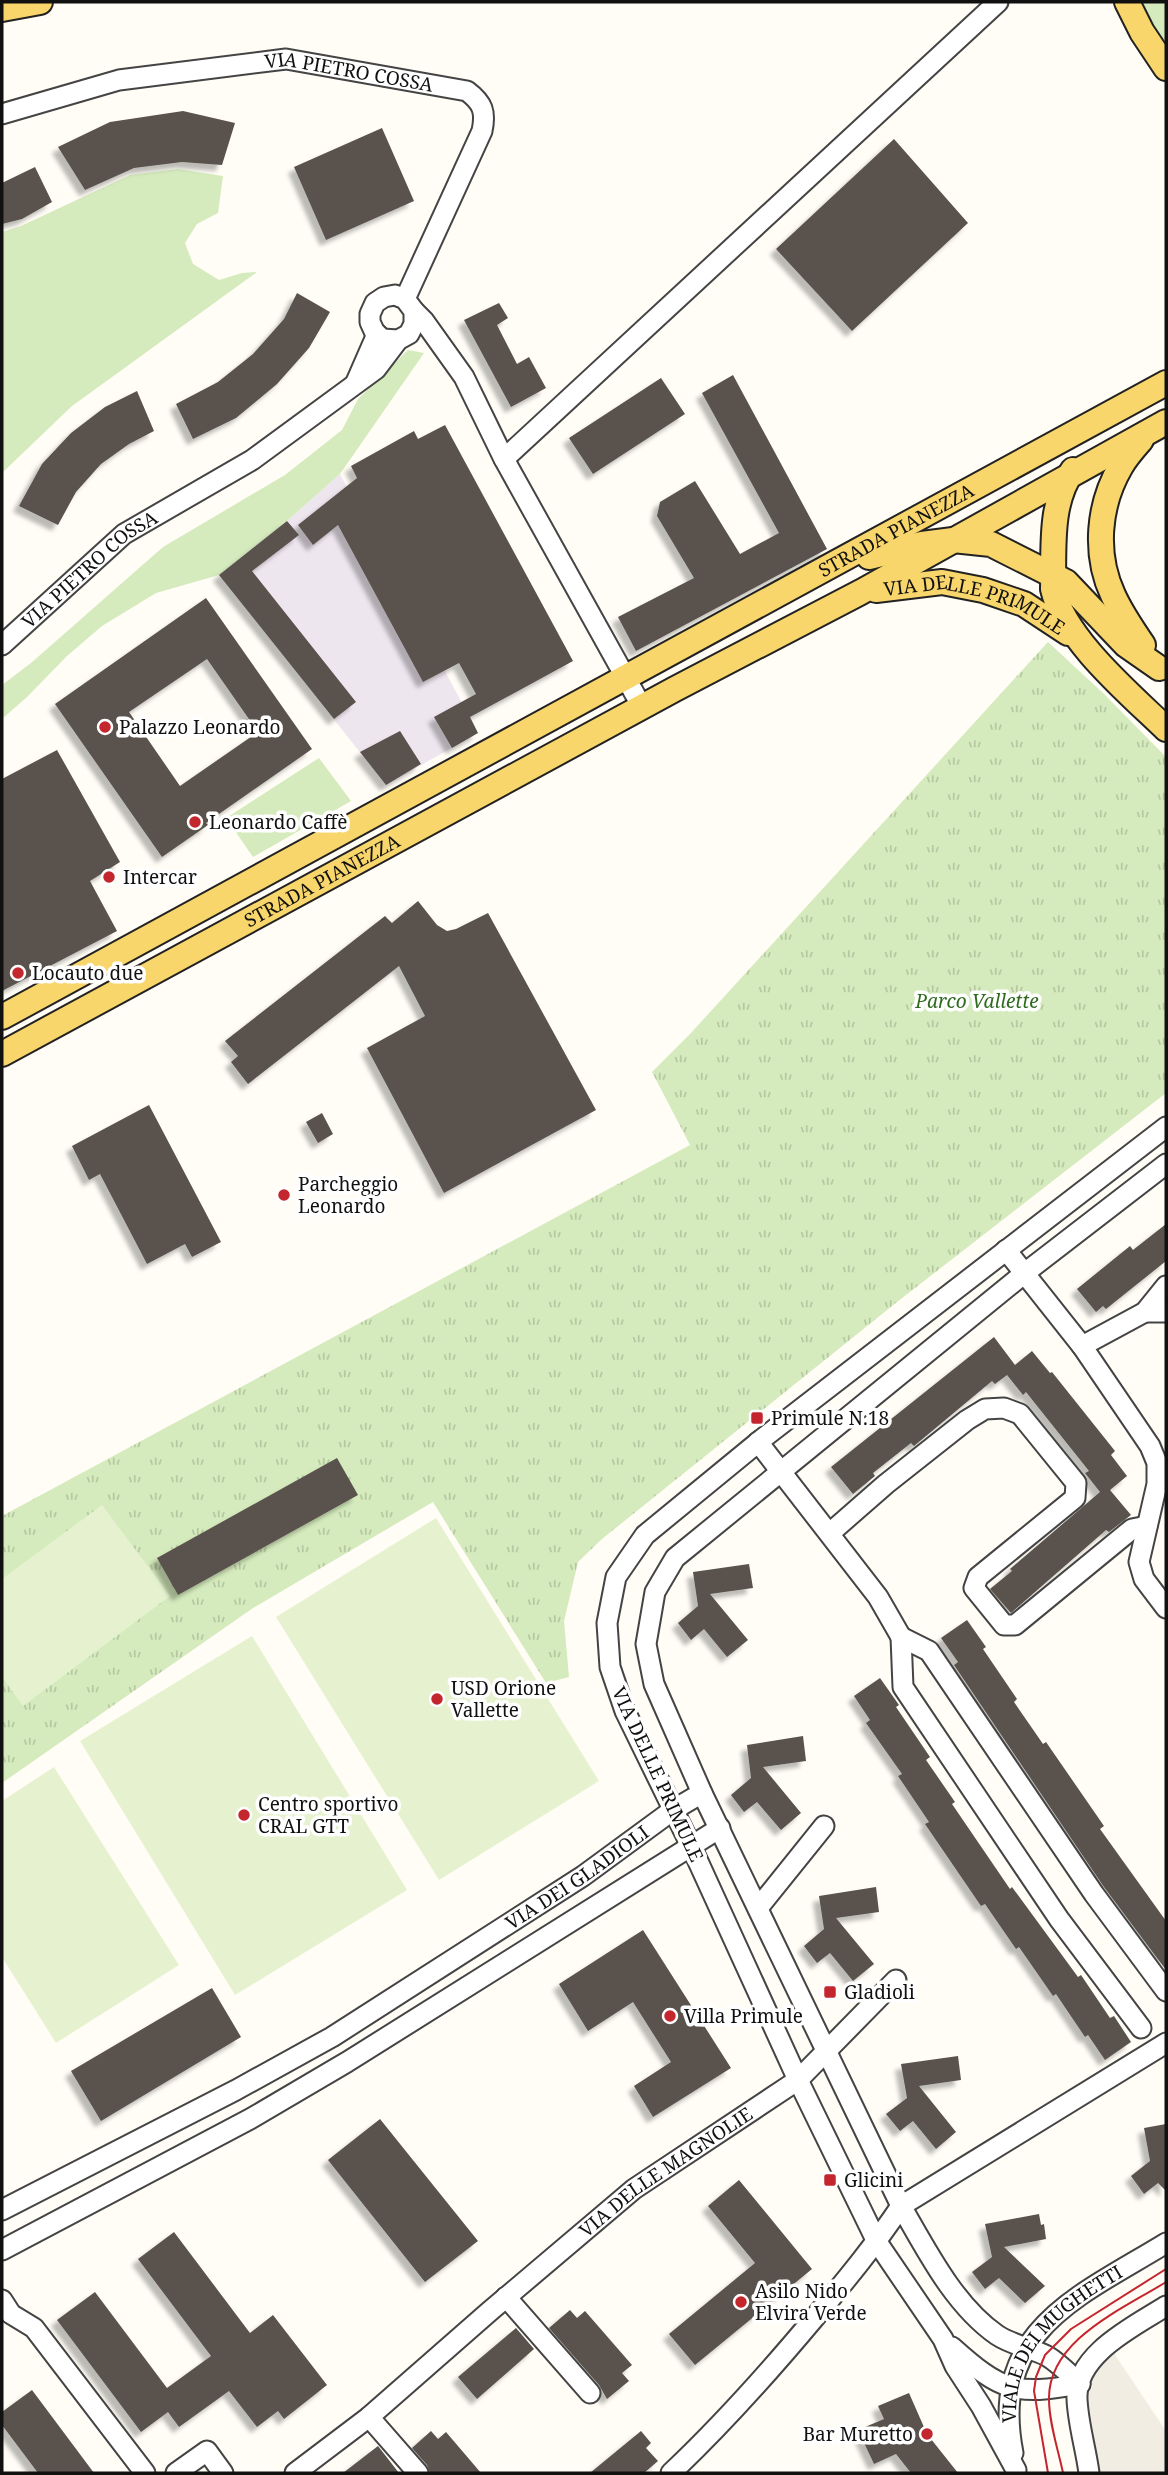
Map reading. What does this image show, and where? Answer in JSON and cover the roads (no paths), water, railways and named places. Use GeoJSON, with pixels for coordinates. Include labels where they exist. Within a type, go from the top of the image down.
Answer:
{"type":"FeatureCollection","features":[{"type":"Feature","properties":{"kind":"main road"},"geometry":{"type":"LineString","coordinates":[[2,9],[40,2]]}},
{"type":"Feature","properties":{"kind":"main road"},"geometry":{"type":"LineString","coordinates":[[1127,2],[1142,32],[1166,68]]}},
{"type":"Feature","properties":{"kind":"main road","name":"VIA DELLE PRIMULE"},"geometry":{"type":"LineString","coordinates":[[1159,386],[1109,428],[1084,454],[1068,476],[1057,508],[1053,589],[1058,607],[1082,642],[1166,729]]}},
{"type":"Feature","properties":{"kind":"main road","name":"STRADA PIANEZZA"},"geometry":{"type":"LineString","coordinates":[[2,1017],[1159,386]]}},
{"type":"Feature","properties":{"kind":"main road","name":"VIA DELLE PRIMULE"},"geometry":{"type":"LineString","coordinates":[[1157,427],[1121,464],[1104,511],[1100,538],[1103,564],[1112,593],[1125,619],[1163,673]]}},
{"type":"Feature","properties":{"kind":"main road","name":"STRADA PIANEZZA"},"geometry":{"type":"LineString","coordinates":[[2,1054],[642,707],[861,592],[1157,427]]}},
{"type":"Feature","properties":{"kind":"main road","name":"VIA DELLE PRIMULE"},"geometry":{"type":"LineString","coordinates":[[818,574],[886,552],[953,540],[991,544],[1066,582],[1126,645],[1163,673]]}},
{"type":"Feature","properties":{"kind":"main road","name":"VIA DELLE PRIMULE"},"geometry":{"type":"LineString","coordinates":[[861,592],[942,582],[983,590],[1032,608],[1082,642]]}},
{"type":"Feature","properties":{"kind":"street"},"geometry":{"type":"LineString","coordinates":[[504,459],[998,2]]}},
{"type":"Feature","properties":{"kind":"street","name":"VIA PIETRO COSSA"},"geometry":{"type":"LineString","coordinates":[[2,114],[119,80],[286,59],[467,91],[483,107],[485,118],[482,131],[409,305],[414,324],[376,369],[252,460],[124,534],[2,645]]}},
{"type":"Feature","properties":{"kind":"street","name":"VIA PIETRO COSSA"},"geometry":{"type":"LineString","coordinates":[[355,383],[377,334],[370,323],[370,314],[375,303],[384,297],[396,295],[409,305]]}},
{"type":"Feature","properties":{"kind":"street"},"geometry":{"type":"LineString","coordinates":[[409,305],[424,321],[464,377],[504,459],[642,707]]}},
{"type":"Feature","properties":{"kind":"street"},"geometry":{"type":"LineString","coordinates":[[377,334],[383,339],[420,337],[444,351]]}},
{"type":"Feature","properties":{"kind":"street","name":"VIA DELLE PRIMULE"},"geometry":{"type":"LineString","coordinates":[[1016,2472],[943,2339],[877,2242],[798,2080],[691,1846],[625,1711],[610,1667],[607,1623],[616,1577],[645,1535],[758,1442],[1166,1127]]}},
{"type":"Feature","properties":{"kind":"street","name":"VIA DELLE PRIMULE"},"geometry":{"type":"LineString","coordinates":[[1080,2384],[1058,2363],[998,2336],[971,2312],[928,2253],[901,2206],[702,1793],[654,1684],[646,1644],[655,1592],[675,1558],[1026,1272],[1166,1164]]}},
{"type":"Feature","properties":{"kind":"street"},"geometry":{"type":"LineString","coordinates":[[1006,1250],[1082,1346],[1150,1446],[1157,1463],[1157,1484],[1139,1562],[1144,1579],[1166,1608]]}},
{"type":"Feature","properties":{"kind":"street"},"geometry":{"type":"LineString","coordinates":[[1082,1346],[1145,1312],[1166,1286]]}},
{"type":"Feature","properties":{"kind":"street"},"geometry":{"type":"LineString","coordinates":[[1145,1312],[1166,1312]]}},
{"type":"Feature","properties":{"kind":"street"},"geometry":{"type":"LineString","coordinates":[[830,1533],[886,1484],[967,1420],[985,1409],[1004,1408],[1020,1414],[1076,1483],[1075,1498],[978,1577],[974,1588],[1004,1625],[1015,1625],[1132,1529],[1147,1526]]}},
{"type":"Feature","properties":{"kind":"street"},"geometry":{"type":"LineString","coordinates":[[758,1442],[879,1598],[901,1637],[903,1687],[1059,1919],[1141,2028]]}},
{"type":"Feature","properties":{"kind":"street"},"geometry":{"type":"LineString","coordinates":[[901,1637],[929,1651],[1094,1894],[1166,1991]]}},
{"type":"Feature","properties":{"kind":"street","name":"VIA DEI GLADIOLI"},"geometry":{"type":"LineString","coordinates":[[2,2210],[236,2090],[332,2037],[583,1876],[673,1810],[702,1793]]}},
{"type":"Feature","properties":{"kind":"street"},"geometry":{"type":"LineString","coordinates":[[758,1908],[824,1826]]}},
{"type":"Feature","properties":{"kind":"street","name":"VIA DEI GLADIOLI"},"geometry":{"type":"LineString","coordinates":[[2,2250],[250,2119],[720,1828]]}},
{"type":"Feature","properties":{"kind":"street","name":"VIA DEI GLADIOLI"},"geometry":{"type":"LineString","coordinates":[[486,1939],[502,1965]]}},
{"type":"Feature","properties":{"kind":"street"},"geometry":{"type":"LineString","coordinates":[[827,2051],[896,1980]]}},
{"type":"Feature","properties":{"kind":"street"},"geometry":{"type":"LineString","coordinates":[[332,2037],[346,2062]]}},
{"type":"Feature","properties":{"kind":"street"},"geometry":{"type":"LineString","coordinates":[[671,2473],[709,2438],[764,2378],[877,2242],[901,2206],[1166,2043]]}},
{"type":"Feature","properties":{"kind":"street","name":"VIA DELLE MAGNOLIE"},"geometry":{"type":"LineString","coordinates":[[295,2473],[369,2417],[634,2189],[798,2080],[827,2051]]}},
{"type":"Feature","properties":{"kind":"street"},"geometry":{"type":"LineString","coordinates":[[164,2126],[179,2157]]}},
{"type":"Feature","properties":{"kind":"street","name":"VIALE DEI MUGHETTI"},"geometry":{"type":"LineString","coordinates":[[1016,2472],[1008,2414],[1016,2368],[1026,2348],[1042,2325],[1065,2306],[1166,2243]]}},
{"type":"Feature","properties":{"kind":"street"},"geometry":{"type":"LineString","coordinates":[[506,2297],[590,2393]]}},
{"type":"Feature","properties":{"kind":"street"},"geometry":{"type":"LineString","coordinates":[[2,2300],[11,2314],[34,2328],[145,2473]]}},
{"type":"Feature","properties":{"kind":"street","name":"VIALE DEI MUGHETTI"},"geometry":{"type":"LineString","coordinates":[[1089,2473],[1077,2396],[1087,2365],[1107,2343],[1166,2306]]}},
{"type":"Feature","properties":{"kind":"street","name":"VIA DELLE PRIMULE"},"geometry":{"type":"LineString","coordinates":[[943,2339],[981,2373],[1011,2388],[1034,2391],[1080,2384]]}},
{"type":"Feature","properties":{"kind":"street"},"geometry":{"type":"LineString","coordinates":[[369,2417],[418,2473]]}},
{"type":"Feature","properties":{"kind":"street"},"geometry":{"type":"LineString","coordinates":[[176,2473],[207,2451],[223,2473]]}},
{"type":"Feature","properties":{"kind":"tram line"},"geometry":{"type":"LineString","coordinates":[[1048,2473],[1034,2391],[1036,2377],[1045,2355],[1071,2329],[1166,2269]]}},
{"type":"Feature","properties":{"kind":"tram line"},"geometry":{"type":"LineString","coordinates":[[1063,2473],[1049,2408],[1052,2378],[1061,2360],[1074,2343],[1091,2328],[1166,2282]]}},
{"type":"Feature","properties":{"kind":"place","name":"Palazzo Leonardo"},"geometry":{"type":"Point","coordinates":[105,727]}},
{"type":"Feature","properties":{"kind":"place","name":"Leonardo Caffè"},"geometry":{"type":"Point","coordinates":[195,822]}},
{"type":"Feature","properties":{"kind":"place","name":"Intercar"},"geometry":{"type":"Point","coordinates":[109,877]}},
{"type":"Feature","properties":{"kind":"place","name":"Locauto due"},"geometry":{"type":"Point","coordinates":[18,973]}},
{"type":"Feature","properties":{"kind":"place","name":"Parcheggio Leonardo"},"geometry":{"type":"Point","coordinates":[284,1195]}},
{"type":"Feature","properties":{"kind":"place","name":"Primule N.18"},"geometry":{"type":"Point","coordinates":[757,1418]}},
{"type":"Feature","properties":{"kind":"place","name":"USD Orione Vallette"},"geometry":{"type":"Point","coordinates":[437,1699]}},
{"type":"Feature","properties":{"kind":"place","name":"Centro sportivo CRAL GTT"},"geometry":{"type":"Point","coordinates":[244,1815]}},
{"type":"Feature","properties":{"kind":"place","name":"Gladioli"},"geometry":{"type":"Point","coordinates":[830,1992]}},
{"type":"Feature","properties":{"kind":"place","name":"Villa Primule"},"geometry":{"type":"Point","coordinates":[670,2016]}},
{"type":"Feature","properties":{"kind":"place","name":"Glicini"},"geometry":{"type":"Point","coordinates":[830,2180]}},
{"type":"Feature","properties":{"kind":"place","name":"Asilo Nido Elvira Verde"},"geometry":{"type":"Point","coordinates":[741,2302]}},
{"type":"Feature","properties":{"kind":"place","name":"Bar Muretto"},"geometry":{"type":"Point","coordinates":[927,2434]}},
{"type":"Feature","properties":{"kind":"park label","name":"Parco Vallette"},"geometry":{"type":"Point","coordinates":[977,1001]}}]}
